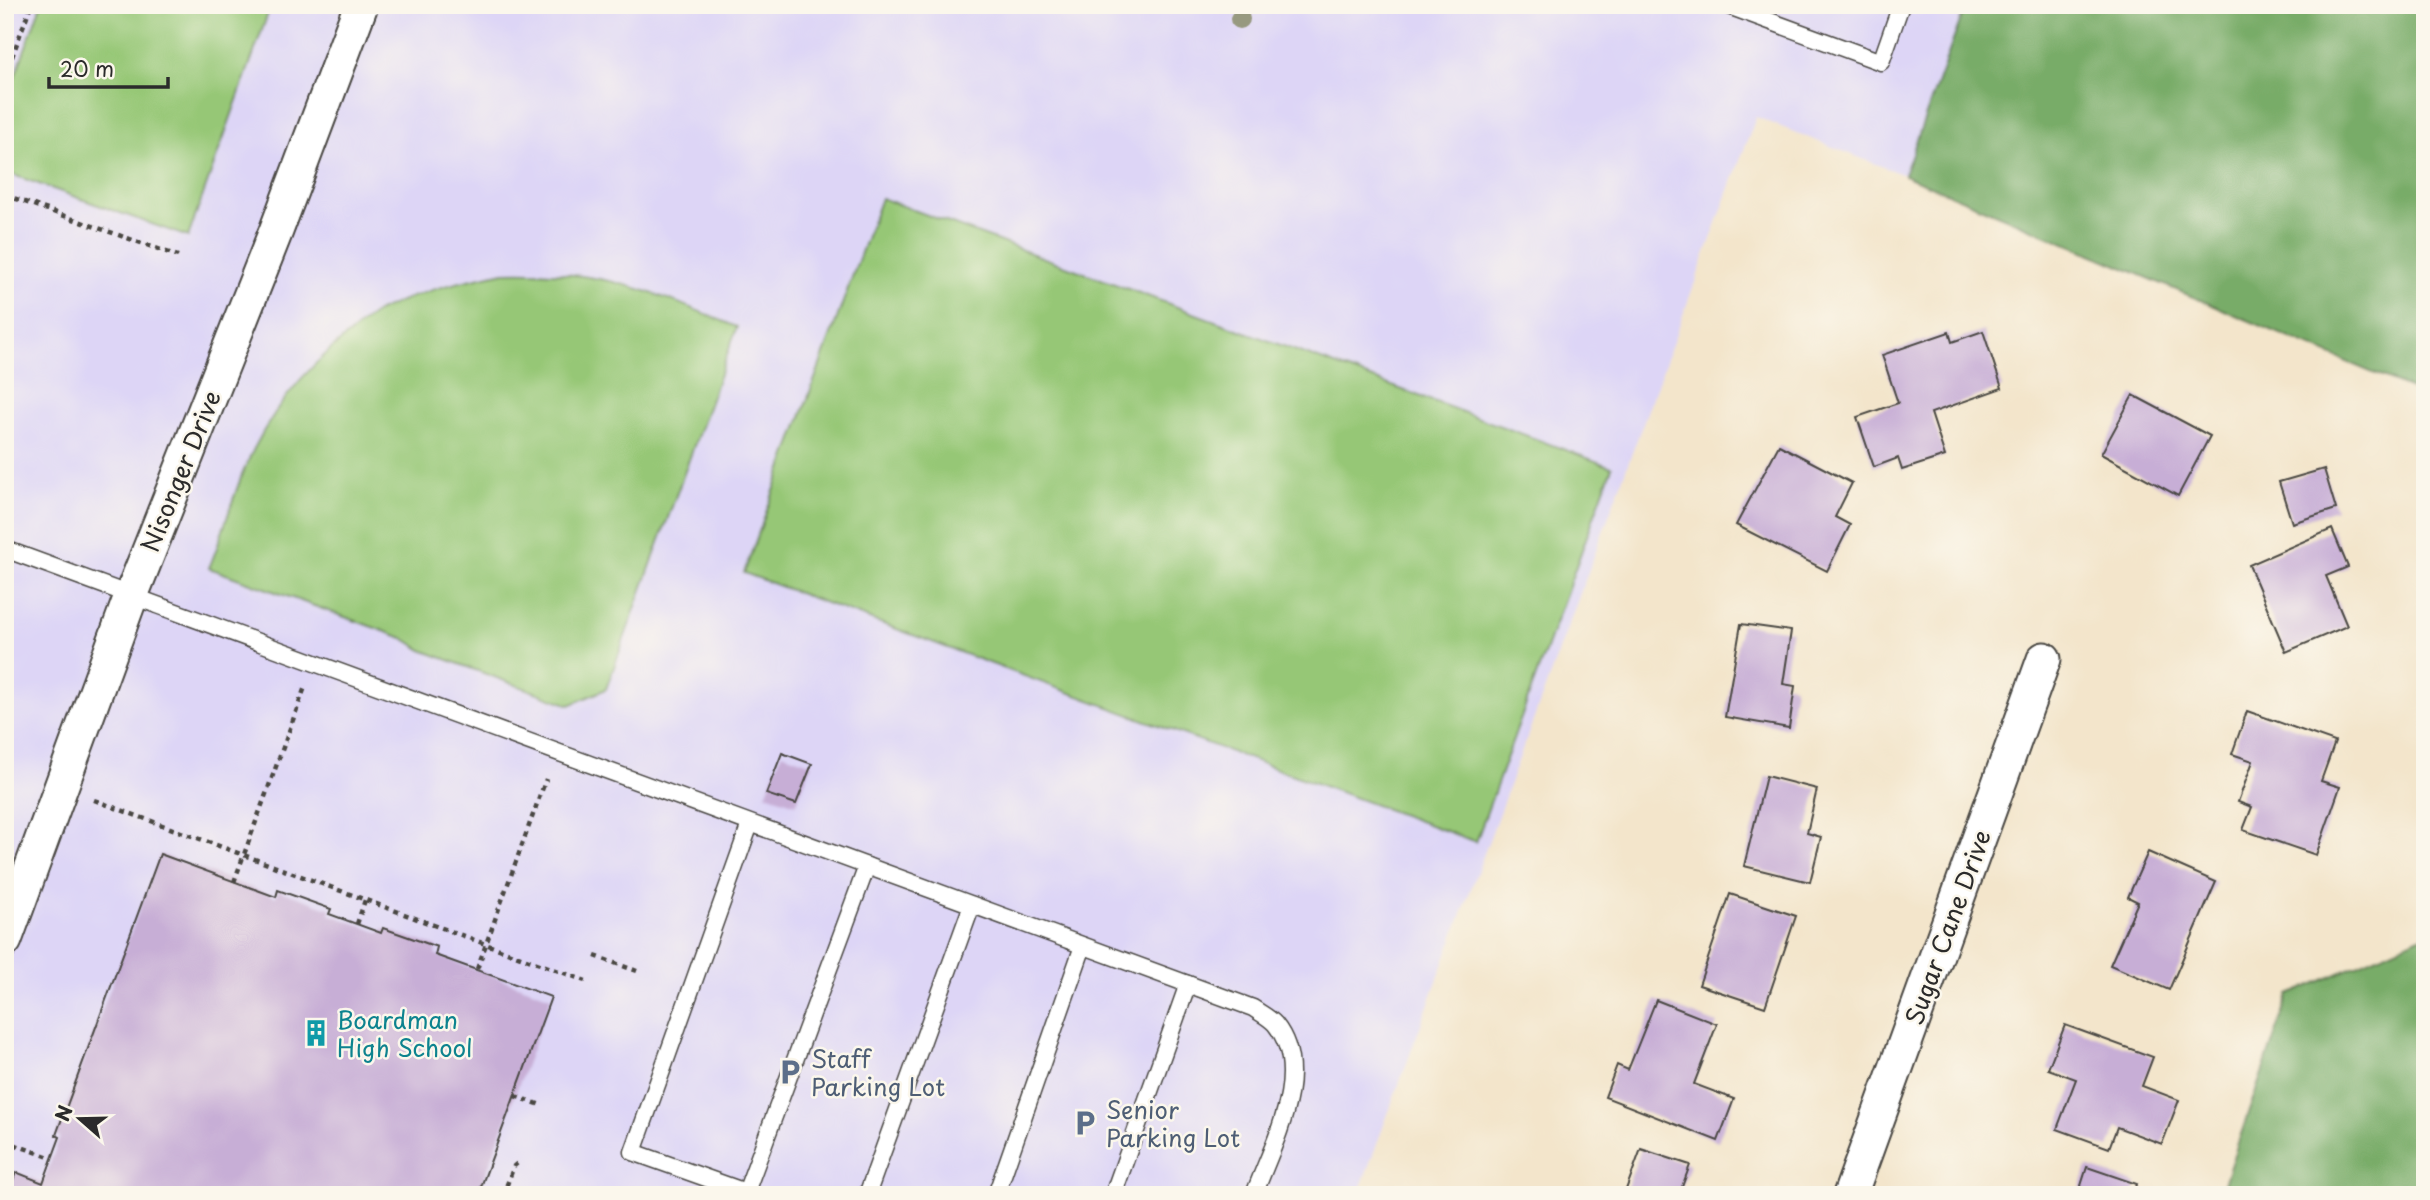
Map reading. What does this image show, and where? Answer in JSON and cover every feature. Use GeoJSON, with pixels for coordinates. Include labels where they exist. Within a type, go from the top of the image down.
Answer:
{"type":"FeatureCollection","features":[{"type":"Feature","properties":{"kind":"street","name":"Nisonger Drive"},"geometry":{"type":"LineString","coordinates":[[5,940],[131,596],[276,231],[361,5]]}},
{"type":"Feature","properties":{"kind":"street","name":"Sugar Cane Drive"},"geometry":{"type":"LineString","coordinates":[[1850,1195],[2044,659]]}},
{"type":"Feature","properties":{"kind":"lane"},"geometry":{"type":"LineString","coordinates":[[1726,5],[1881,62],[1902,5]]}},
{"type":"Feature","properties":{"kind":"lane"},"geometry":{"type":"LineString","coordinates":[[5,549],[1253,1008],[1274,1022],[1286,1040],[1292,1060],[1292,1085],[1286,1109],[1254,1195]]}},
{"type":"Feature","properties":{"kind":"lane"},"geometry":{"type":"LineString","coordinates":[[750,824],[633,1152],[750,1193],[867,866]]}},
{"type":"Feature","properties":{"kind":"lane"},"geometry":{"type":"LineString","coordinates":[[867,1195],[972,905]]}},
{"type":"Feature","properties":{"kind":"lane"},"geometry":{"type":"LineString","coordinates":[[996,1195],[1083,946]]}},
{"type":"Feature","properties":{"kind":"lane"},"geometry":{"type":"LineString","coordinates":[[1113,1195],[1188,984]]}},
{"type":"Feature","properties":{"kind":"path"},"geometry":{"type":"LineString","coordinates":[[5,13],[8,5]]}},
{"type":"Feature","properties":{"kind":"path"},"geometry":{"type":"LineString","coordinates":[[5,76],[31,5]]}},
{"type":"Feature","properties":{"kind":"path"},"geometry":{"type":"LineString","coordinates":[[5,195],[178,256]]}},
{"type":"Feature","properties":{"kind":"path"},"geometry":{"type":"LineString","coordinates":[[234,882],[314,663]]}},
{"type":"Feature","properties":{"kind":"path"},"geometry":{"type":"LineString","coordinates":[[477,970],[555,752]]}},
{"type":"Feature","properties":{"kind":"path"},"geometry":{"type":"LineString","coordinates":[[83,796],[586,981]]}},
{"type":"Feature","properties":{"kind":"path"},"geometry":{"type":"LineString","coordinates":[[357,924],[365,900]]}},
{"type":"Feature","properties":{"kind":"path"},"geometry":{"type":"LineString","coordinates":[[595,957],[638,971]]}},
{"type":"Feature","properties":{"kind":"path"},"geometry":{"type":"LineString","coordinates":[[515,1096],[541,1105]]}},
{"type":"Feature","properties":{"kind":"path"},"geometry":{"type":"LineString","coordinates":[[5,1141],[52,1158]]}},
{"type":"Feature","properties":{"kind":"path"},"geometry":{"type":"LineString","coordinates":[[503,1195],[514,1166],[520,1161]]}},
{"type":"Feature","properties":{"kind":"shaded area"},"geometry":{"type":"Polygon","coordinates":[[[5,5],[1966,5],[1904,175],[1756,117],[1358,1195],[5,1195],[5,5]]]}},
{"type":"Feature","properties":{"kind":"green space"},"geometry":{"type":"Polygon","coordinates":[[[41,5],[271,5],[188,237],[5,172],[5,104],[41,5]]]}},
{"type":"Feature","properties":{"kind":"green space"},"geometry":{"type":"Polygon","coordinates":[[[1966,5],[2425,5],[2425,395],[1904,175],[1966,5]]]}},
{"type":"Feature","properties":{"kind":"green space"},"geometry":{"type":"Polygon","coordinates":[[[881,198],[1612,467],[1476,842],[744,573],[881,198]]]}},
{"type":"Feature","properties":{"kind":"green space"},"geometry":{"type":"Polygon","coordinates":[[[504,272],[564,274],[618,283],[737,327],[606,689],[570,705],[424,651],[403,638],[209,568],[254,448],[288,395],[316,363],[377,312],[439,288],[504,272]]]}},
{"type":"Feature","properties":{"kind":"green space"},"geometry":{"type":"Polygon","coordinates":[[[2425,935],[2425,1195],[2220,1195],[2289,995],[2425,935]]]}},
{"type":"Feature","properties":{"kind":"building"},"geometry":{"type":"Polygon","coordinates":[[[1983,331],[2002,388],[1931,413],[1945,456],[1902,470],[1898,458],[1874,467],[1857,417],[1898,403],[1882,355],[1949,332],[1952,342],[1983,331]]]}},
{"type":"Feature","properties":{"kind":"building"},"geometry":{"type":"Polygon","coordinates":[[[2133,395],[2210,436],[2178,496],[2101,454],[2133,395]]]}},
{"type":"Feature","properties":{"kind":"building"},"geometry":{"type":"Polygon","coordinates":[[[1779,445],[1852,483],[1835,517],[1850,525],[1827,571],[1736,525],[1779,445]]]}},
{"type":"Feature","properties":{"kind":"building"},"geometry":{"type":"Polygon","coordinates":[[[2324,469],[2336,509],[2292,523],[2279,482],[2324,469]]]}},
{"type":"Feature","properties":{"kind":"building"},"geometry":{"type":"Polygon","coordinates":[[[2332,529],[2348,567],[2326,576],[2347,626],[2286,652],[2249,565],[2332,529]]]}},
{"type":"Feature","properties":{"kind":"building"},"geometry":{"type":"Polygon","coordinates":[[[1741,624],[1791,631],[1783,684],[1795,686],[1789,728],[1725,717],[1741,624]]]}},
{"type":"Feature","properties":{"kind":"building"},"geometry":{"type":"Polygon","coordinates":[[[2247,711],[2335,742],[2321,781],[2340,787],[2316,855],[2243,830],[2252,807],[2238,802],[2253,761],[2232,754],[2247,711]]]}},
{"type":"Feature","properties":{"kind":"building"},"geometry":{"type":"Polygon","coordinates":[[[782,753],[812,764],[796,804],[766,794],[782,753]]]}},
{"type":"Feature","properties":{"kind":"building"},"geometry":{"type":"Polygon","coordinates":[[[1766,776],[1817,789],[1807,833],[1821,837],[1810,882],[1744,866],[1766,776]]]}},
{"type":"Feature","properties":{"kind":"building"},"geometry":{"type":"Polygon","coordinates":[[[2148,852],[2216,882],[2169,990],[2110,965],[2138,902],[2128,897],[2148,852]]]}},
{"type":"Feature","properties":{"kind":"building","name":"Boardman High School"},"geometry":{"type":"Polygon","coordinates":[[[160,854],[276,897],[278,890],[331,909],[329,914],[381,933],[383,928],[437,947],[435,955],[551,997],[481,1187],[502,1195],[8,1195],[16,1172],[43,1183],[60,1137],[56,1135],[160,854]]]}},
{"type":"Feature","properties":{"kind":"building"},"geometry":{"type":"Polygon","coordinates":[[[1730,894],[1796,916],[1765,1007],[1699,985],[1730,894]]]}},
{"type":"Feature","properties":{"kind":"building"},"geometry":{"type":"Polygon","coordinates":[[[1656,1000],[1717,1024],[1694,1084],[1734,1099],[1718,1141],[1605,1097],[1617,1065],[1628,1070],[1656,1000]]]}},
{"type":"Feature","properties":{"kind":"building"},"geometry":{"type":"Polygon","coordinates":[[[2065,1025],[2153,1057],[2142,1086],[2179,1100],[2162,1144],[2117,1127],[2109,1148],[2057,1129],[2076,1079],[2048,1069],[2065,1025]]]}},
{"type":"Feature","properties":{"kind":"building"},"geometry":{"type":"Polygon","coordinates":[[[1641,1149],[1690,1165],[1679,1195],[1624,1195],[1641,1149]]]}},
{"type":"Feature","properties":{"kind":"building"},"geometry":{"type":"Polygon","coordinates":[[[2087,1167],[2137,1184],[2133,1195],[2078,1195],[2087,1167]]]}},
{"type":"Feature","properties":{"kind":"place","name":"Boardman High School"},"geometry":{"type":"Point","coordinates":[316,1033]}},
{"type":"Feature","properties":{"kind":"place","name":"Staff Parking Lot"},"geometry":{"type":"Point","coordinates":[790,1072]}},
{"type":"Feature","properties":{"kind":"place","name":"Senior Parking Lot"},"geometry":{"type":"Point","coordinates":[1085,1123]}}]}
